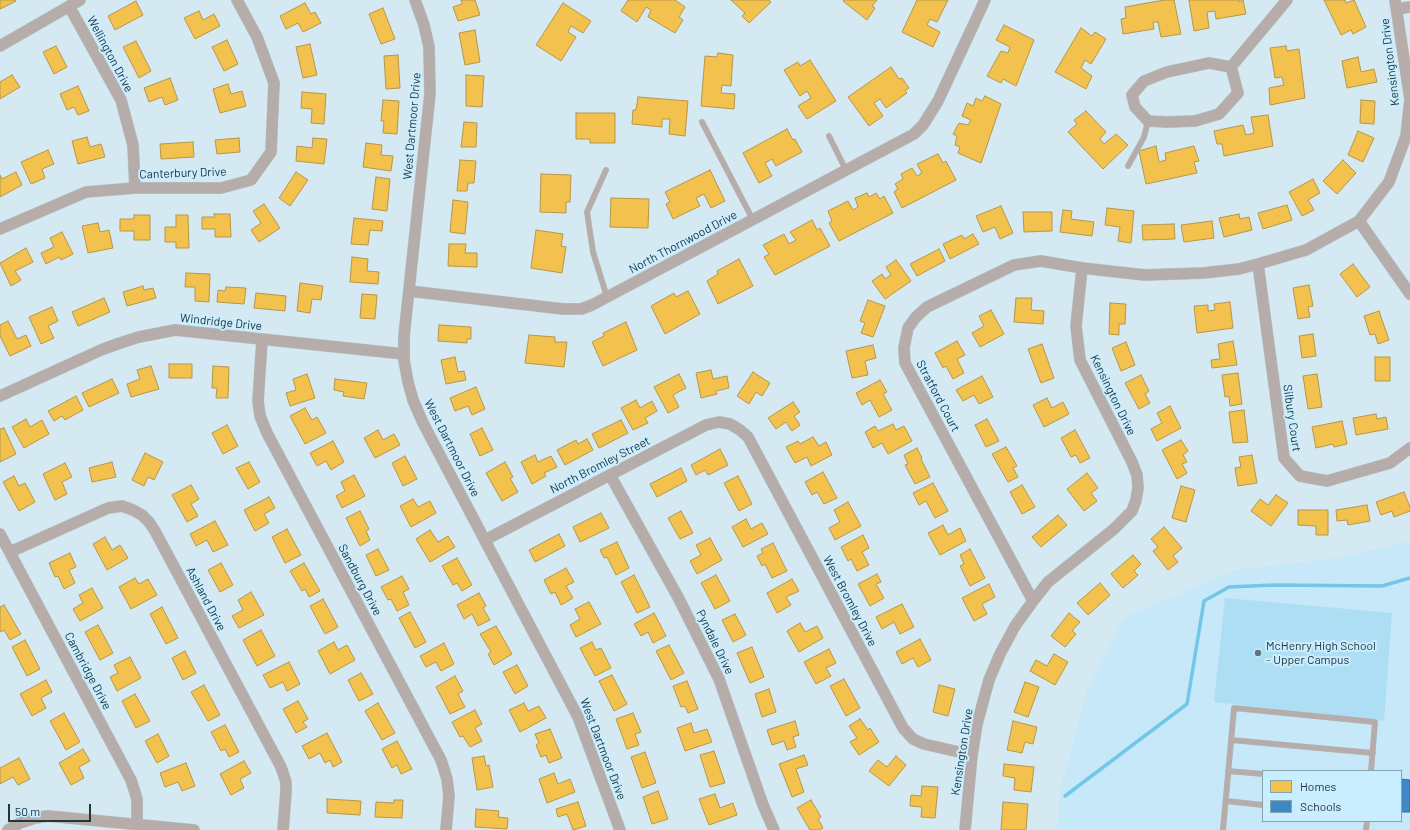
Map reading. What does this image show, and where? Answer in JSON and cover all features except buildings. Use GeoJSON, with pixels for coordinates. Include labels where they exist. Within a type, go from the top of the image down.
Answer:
{"type":"FeatureCollection","features":[{"type":"Feature","properties":{"kind":"street"},"geometry":{"type":"LineString","coordinates":[[0,46],[80,0]]}},
{"type":"Feature","properties":{"kind":"street","name":"Canterbury Drive"},"geometry":{"type":"LineString","coordinates":[[0,229],[86,192],[135,188],[221,188],[252,180],[271,152],[274,83],[257,37],[237,0]]}},
{"type":"Feature","properties":{"kind":"street","name":"West Dartmoor Drive"},"geometry":{"type":"LineString","coordinates":[[415,0],[424,25],[428,47],[430,94],[404,336],[404,354],[408,382],[418,413],[578,717],[620,830]]}},
{"type":"Feature","properties":{"kind":"street","name":"North Thornwood Drive"},"geometry":{"type":"LineString","coordinates":[[409,291],[563,309],[581,309],[607,298],[914,134],[923,125],[938,101],[985,0]]}},
{"type":"Feature","properties":{"kind":"street"},"geometry":{"type":"LineString","coordinates":[[1231,67],[1287,0]]}},
{"type":"Feature","properties":{"kind":"street","name":"Kensington Drive"},"geometry":{"type":"LineString","coordinates":[[965,830],[972,755],[977,724],[989,680],[1000,654],[1015,626],[1048,582],[1114,529],[1132,511],[1136,500],[1138,488],[1132,462],[1080,360],[1076,326],[1082,268],[1145,275],[1203,273],[1239,269],[1306,250],[1359,221],[1389,182],[1406,136],[1410,99],[1396,5],[1410,7]]}},
{"type":"Feature","properties":{"kind":"street","name":"Wellington Drive"},"geometry":{"type":"LineString","coordinates":[[69,6],[121,100],[133,145],[135,188]]}},
{"type":"Feature","properties":{"kind":"street"},"geometry":{"type":"LineString","coordinates":[[1209,63],[1231,67],[1238,93],[1219,114],[1195,121],[1148,121],[1135,107],[1132,95],[1144,81],[1167,72],[1209,63]]}},
{"type":"Feature","properties":{"kind":"street"},"geometry":{"type":"LineString","coordinates":[[1359,221],[1410,294]]}},
{"type":"Feature","properties":{"kind":"street","name":"Stratford Court"},"geometry":{"type":"LineString","coordinates":[[1033,601],[910,373],[905,363],[904,348],[908,328],[916,317],[927,308],[1014,265],[1041,261],[1082,268]]}},
{"type":"Feature","properties":{"kind":"street","name":"Silbury Court"},"geometry":{"type":"LineString","coordinates":[[1258,264],[1284,458],[1300,476],[1327,481],[1390,464],[1410,448]]}},
{"type":"Feature","properties":{"kind":"street","name":"Windridge Drive"},"geometry":{"type":"LineString","coordinates":[[0,396],[101,350],[139,337],[175,330],[404,354]]}},
{"type":"Feature","properties":{"kind":"street","name":"Sandburg Drive"},"geometry":{"type":"LineString","coordinates":[[262,340],[258,401],[260,416],[267,433],[441,760],[447,779],[449,796],[446,830]]}},
{"type":"Feature","properties":{"kind":"street","name":"North Bromley Street"},"geometry":{"type":"LineString","coordinates":[[485,540],[706,425],[719,422],[730,424]]}},
{"type":"Feature","properties":{"kind":"street","name":"West Bromley Drive"},"geometry":{"type":"LineString","coordinates":[[730,424],[740,430],[748,438],[903,728],[913,739],[924,744],[972,755]]}},
{"type":"Feature","properties":{"kind":"street","name":"Pyndale Drive"},"geometry":{"type":"LineString","coordinates":[[610,475],[679,599],[719,679],[763,805],[774,830]]}},
{"type":"Feature","properties":{"kind":"street","name":"Ashland Drive"},"geometry":{"type":"LineString","coordinates":[[10,552],[108,508],[122,506],[142,515],[149,522],[281,767],[286,782],[283,830]]}},
{"type":"Feature","properties":{"kind":"street","name":"Cambridge Drive"},"geometry":{"type":"LineString","coordinates":[[0,534],[131,780],[137,799],[137,825]]}},
{"type":"Feature","properties":{"kind":"street"},"geometry":{"type":"LineString","coordinates":[[8,830],[30,820],[48,816],[194,830]]}},
{"type":"Feature","properties":{"kind":"lane"},"geometry":{"type":"LineString","coordinates":[[1128,166],[1144,137],[1148,121]]}},
{"type":"Feature","properties":{"kind":"lane"},"geometry":{"type":"LineString","coordinates":[[702,122],[752,220]]}},
{"type":"Feature","properties":{"kind":"lane"},"geometry":{"type":"LineString","coordinates":[[829,136],[846,170]]}},
{"type":"Feature","properties":{"kind":"lane"},"geometry":{"type":"LineString","coordinates":[[606,170],[586,212],[593,252],[607,298]]}},
{"type":"Feature","properties":{"kind":"lane"},"geometry":{"type":"LineString","coordinates":[[1223,830],[1234,708],[1375,722],[1371,770]]}},
{"type":"Feature","properties":{"kind":"lane"},"geometry":{"type":"LineString","coordinates":[[1231,740],[1373,753]]}},
{"type":"Feature","properties":{"kind":"lane"},"geometry":{"type":"LineString","coordinates":[[1228,771],[1262,774]]}},
{"type":"Feature","properties":{"kind":"lane"},"geometry":{"type":"LineString","coordinates":[[1226,802],[1262,805]]}},
{"type":"Feature","properties":{"kind":"shaded area","name":"McHenry High School - Upper Campus"},"geometry":{"type":"Polygon","coordinates":[[[1410,541],[1410,830],[1057,830],[1060,791],[1088,688],[1124,618],[1235,570],[1338,558],[1410,541]]]}},
{"type":"Feature","properties":{"kind":"shaded area"},"geometry":{"type":"Polygon","coordinates":[[[1225,598],[1392,613],[1384,721],[1214,702],[1225,598]]]}},
{"type":"Feature","properties":{"kind":"waterway"},"geometry":{"type":"LineString","coordinates":[[1065,796],[1187,704],[1204,601],[1229,587],[1274,585],[1382,586],[1410,578]]}},
{"type":"Feature","properties":{"kind":"place","name":"McHenry High School - Upper Campus"},"geometry":{"type":"Point","coordinates":[1258,653]}}]}
